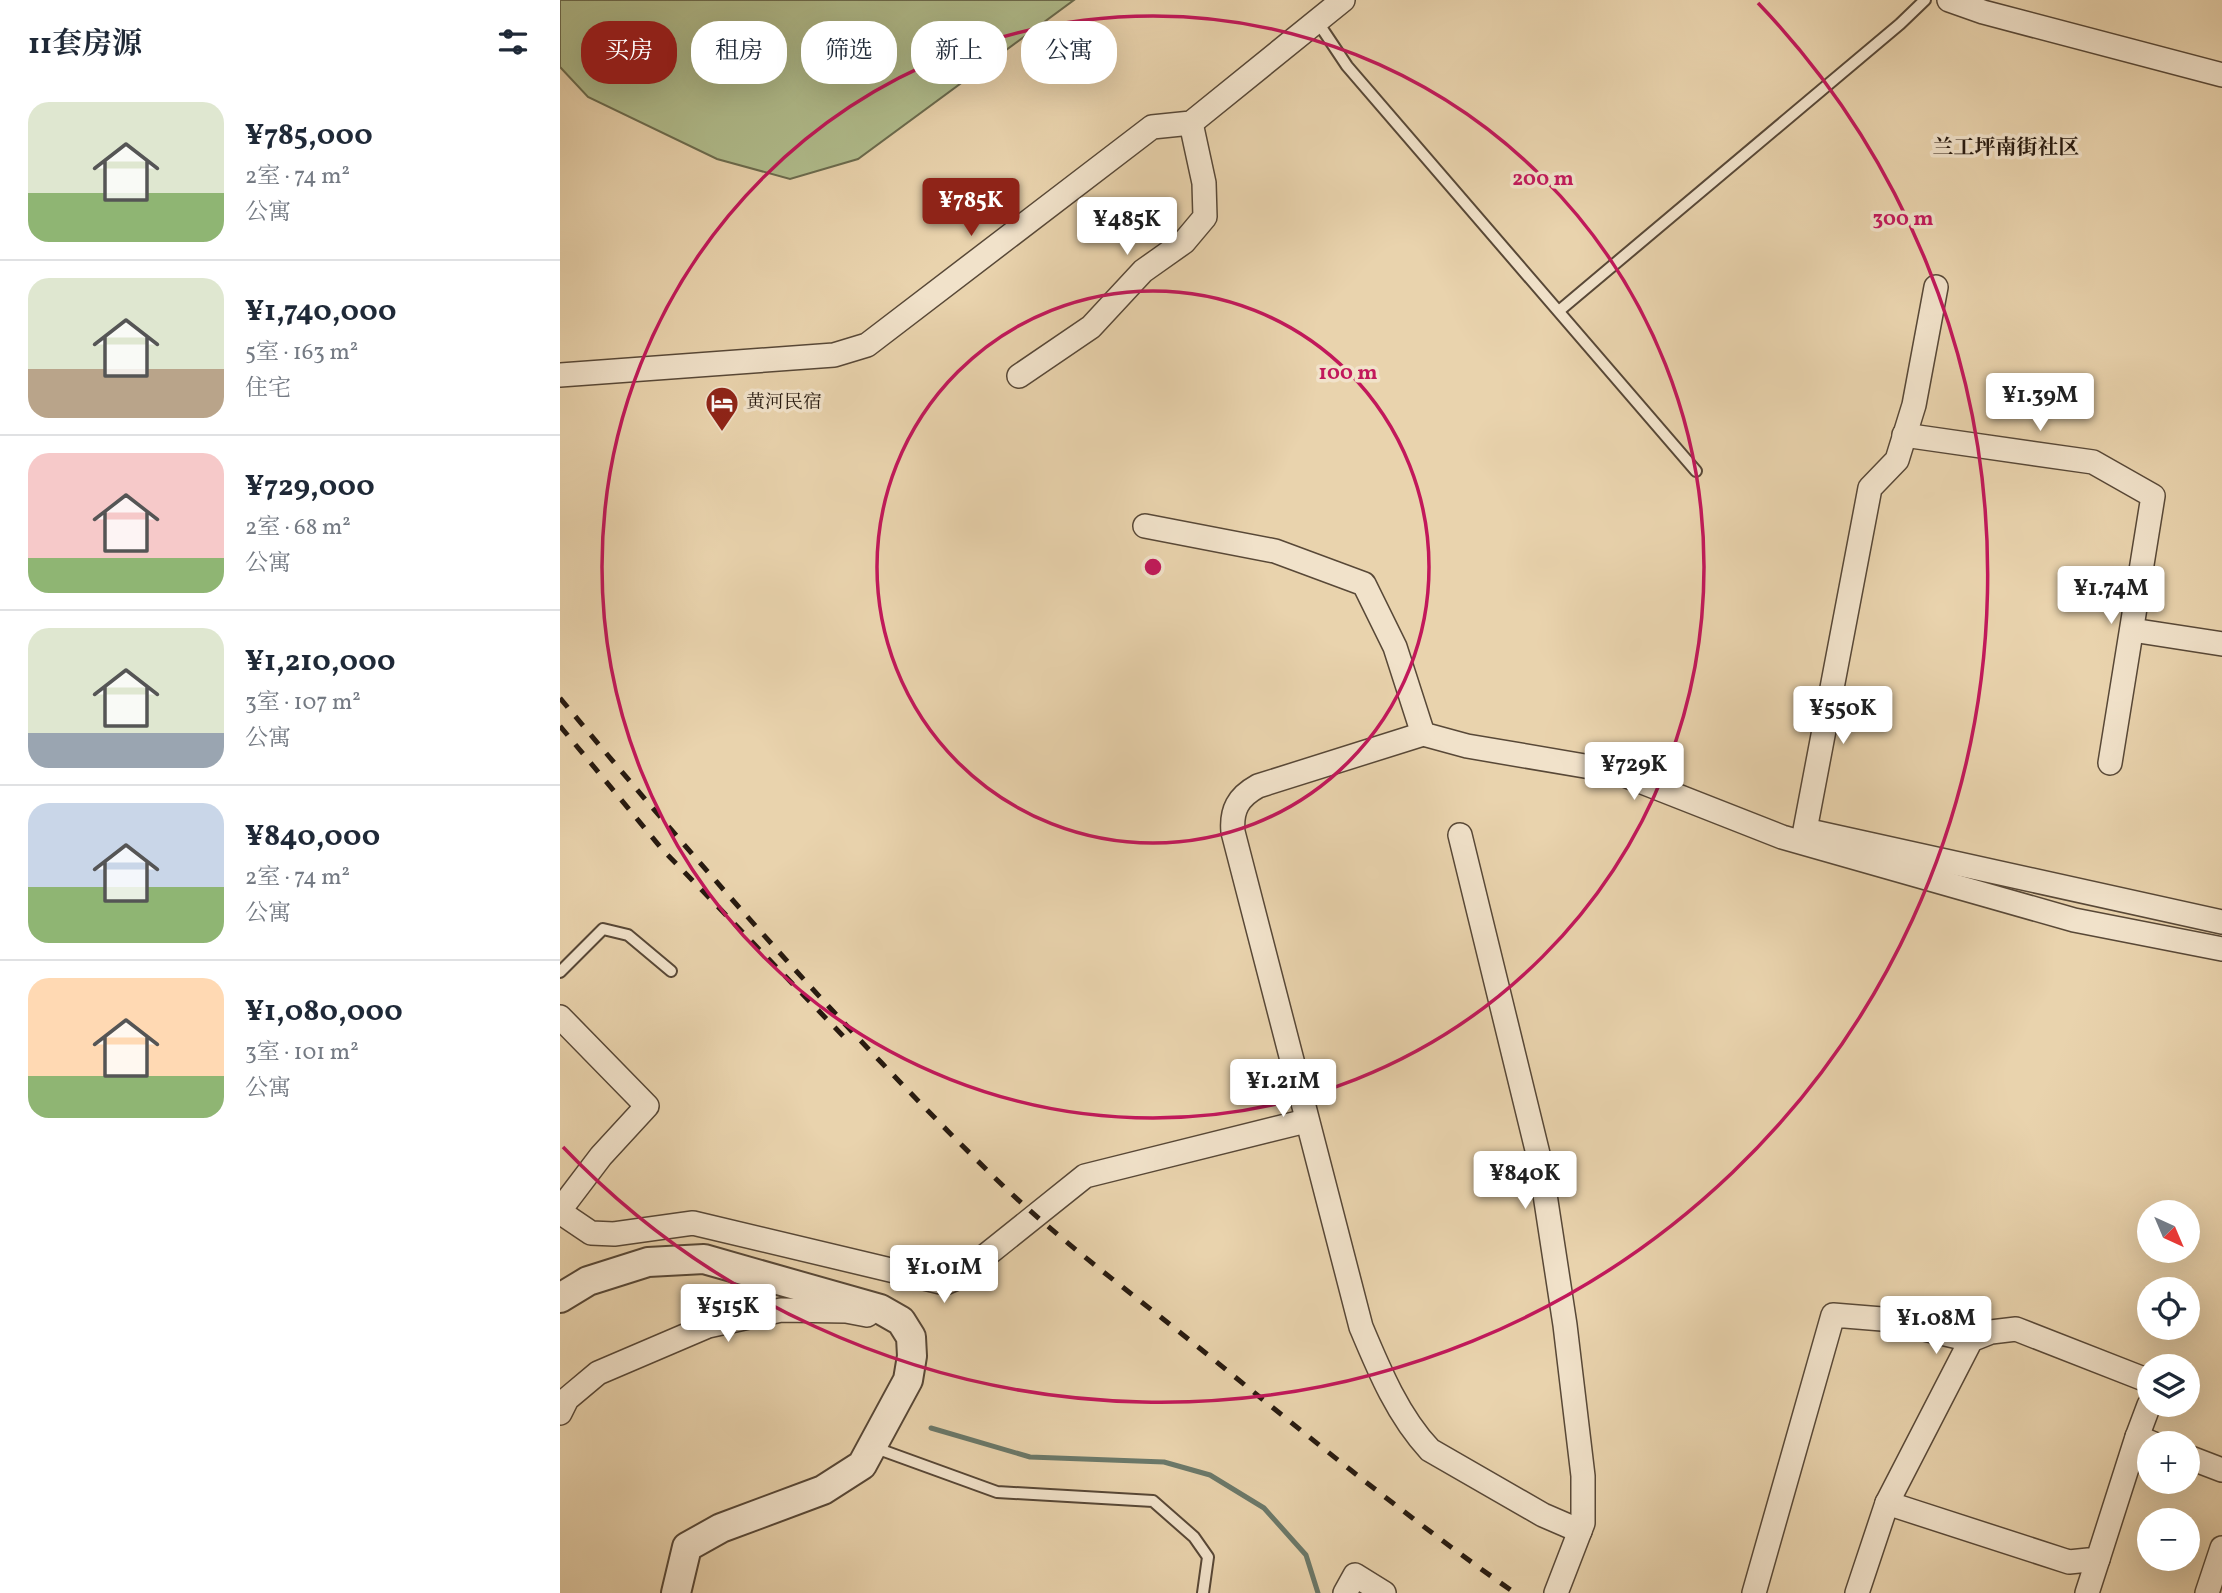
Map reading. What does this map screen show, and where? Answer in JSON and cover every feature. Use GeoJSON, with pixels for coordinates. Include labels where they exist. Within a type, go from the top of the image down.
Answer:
{"type":"FeatureCollection","features":[{"type":"Feature","properties":{"kind":"street"},"geometry":{"type":"LineString","coordinates":[[560,375],[834,355],[867,345],[1152,127],[1191,123],[1343,0]]}},
{"type":"Feature","properties":{"kind":"street"},"geometry":{"type":"LineString","coordinates":[[1949,0],[1983,12],[2222,75]]}},
{"type":"Feature","properties":{"kind":"street"},"geometry":{"type":"LineString","coordinates":[[1019,376],[1091,327],[1143,271],[1184,243],[1205,217],[1204,183],[1191,123]]}},
{"type":"Feature","properties":{"kind":"street"},"geometry":{"type":"LineString","coordinates":[[1936,288],[1914,405],[1897,460],[1870,488],[1805,830],[2222,922]]}},
{"type":"Feature","properties":{"kind":"street"},"geometry":{"type":"LineString","coordinates":[[1904,435],[2093,463],[2153,496],[2110,763]]}},
{"type":"Feature","properties":{"kind":"street"},"geometry":{"type":"LineString","coordinates":[[1144,526],[1275,551],[1364,584],[1395,647],[1423,734]]}},
{"type":"Feature","properties":{"kind":"street"},"geometry":{"type":"LineString","coordinates":[[2132,630],[2222,644]]}},
{"type":"Feature","properties":{"kind":"street"},"geometry":{"type":"LineString","coordinates":[[1580,1531],[1543,1515],[1430,1450],[1416,1435],[1381,1373],[1361,1326],[1233,832],[1231,814],[1244,793],[1258,786],[1423,734],[1467,746],[1614,771],[1782,837],[2074,920],[2222,949]]}},
{"type":"Feature","properties":{"kind":"street"},"geometry":{"type":"LineString","coordinates":[[1460,835],[1540,1162],[1583,1476],[1580,1531],[1556,1593]]}},
{"type":"Feature","properties":{"kind":"street"},"geometry":{"type":"LineString","coordinates":[[560,1017],[647,1106],[601,1156],[560,1211],[591,1233],[614,1234],[693,1223],[945,1283],[959,1277],[1085,1176],[1306,1121]]}},
{"type":"Feature","properties":{"kind":"street"},"geometry":{"type":"LineString","coordinates":[[560,1298],[588,1281],[648,1262],[704,1259],[880,1308],[901,1321],[911,1337],[908,1380],[862,1465],[823,1490],[721,1528],[687,1547],[676,1593]]}},
{"type":"Feature","properties":{"kind":"street"},"geometry":{"type":"LineString","coordinates":[[560,1413],[566,1399],[598,1373],[708,1326],[781,1310],[845,1311],[901,1321]]}},
{"type":"Feature","properties":{"kind":"street"},"geometry":{"type":"LineString","coordinates":[[1754,1593],[1832,1315],[1882,1319],[1971,1340],[1991,1332],[2016,1329],[2137,1376]]}},
{"type":"Feature","properties":{"kind":"street"},"geometry":{"type":"LineString","coordinates":[[1857,1593],[1887,1503],[1971,1340]]}},
{"type":"Feature","properties":{"kind":"street"},"geometry":{"type":"LineString","coordinates":[[2200,1462],[2222,1470]]}},
{"type":"Feature","properties":{"kind":"street"},"geometry":{"type":"LineString","coordinates":[[2087,1593],[2137,1463]]}},
{"type":"Feature","properties":{"kind":"street"},"geometry":{"type":"LineString","coordinates":[[1887,1503],[2068,1562],[2098,1559]]}},
{"type":"Feature","properties":{"kind":"street"},"geometry":{"type":"LineString","coordinates":[[2207,1593],[2222,1548]]}},
{"type":"Feature","properties":{"kind":"street"},"geometry":{"type":"LineString","coordinates":[[1345,1593],[1355,1575],[1384,1593]]}},
{"type":"Feature","properties":{"kind":"lane"},"geometry":{"type":"LineString","coordinates":[[1560,310],[1900,24],[1925,0]]}},
{"type":"Feature","properties":{"kind":"lane"},"geometry":{"type":"LineString","coordinates":[[1317,21],[1347,66],[1696,471]]}},
{"type":"Feature","properties":{"kind":"lane"},"geometry":{"type":"LineString","coordinates":[[560,972],[603,929],[628,935],[671,971]]}},
{"type":"Feature","properties":{"kind":"lane"},"geometry":{"type":"LineString","coordinates":[[873,1447],[997,1493],[1153,1501],[1194,1536],[1208,1557],[1203,1593]]}},
{"type":"Feature","properties":{"kind":"green space"},"geometry":{"type":"Polygon","coordinates":[[[560,0],[1074,0],[1045,21],[1021,21],[1021,39],[1007,49],[1007,21],[911,21],[911,84],[960,84],[858,159],[790,179],[717,159],[588,97],[560,67],[560,0]]]}},
{"type":"Feature","properties":{"kind":"waterway"},"geometry":{"type":"LineString","coordinates":[[931,1428],[1030,1457],[1164,1462],[1210,1475],[1264,1508],[1306,1555],[1318,1593]]}},
{"type":"Feature","properties":{"kind":"railway"},"geometry":{"type":"LineString","coordinates":[[560,698],[664,822],[825,1003],[1017,1199],[1091,1262],[1351,1470],[1515,1593]]}},
{"type":"Feature","properties":{"kind":"railway"},"geometry":{"type":"LineString","coordinates":[[560,726],[662,849],[848,1041]]}},
{"type":"Feature","properties":{"kind":"place","name":"黄河民宿"},"geometry":{"type":"Point","coordinates":[722,433]}},
{"type":"Feature","properties":{"kind":"district","name":"兰工坪南街社区"},"geometry":{"type":"Point","coordinates":[2006,148]}}]}
